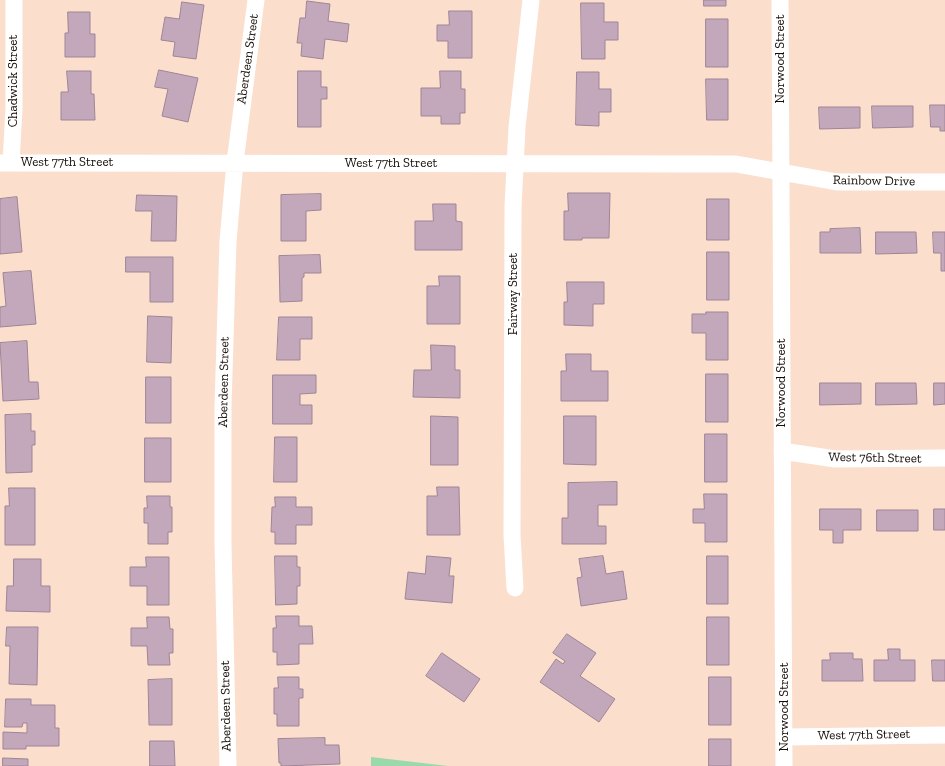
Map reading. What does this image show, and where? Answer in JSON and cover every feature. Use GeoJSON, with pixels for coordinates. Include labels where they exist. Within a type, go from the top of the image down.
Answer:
{"type":"FeatureCollection","features":[{"type":"Feature","properties":{"kind":"street","name":"Chadwick Street"},"geometry":{"type":"LineString","coordinates":[[6,163],[14,0]]}},
{"type":"Feature","properties":{"kind":"street","name":"Aberdeen Street"},"geometry":{"type":"LineString","coordinates":[[228,766],[223,544],[223,406],[228,241],[235,162],[256,0]]}},
{"type":"Feature","properties":{"kind":"street","name":"Fairway Street"},"geometry":{"type":"LineString","coordinates":[[515,588],[512,536],[513,207],[515,163],[531,0]]}},
{"type":"Feature","properties":{"kind":"street","name":"Norwood Street"},"geometry":{"type":"LineString","coordinates":[[780,0],[784,766]]}},
{"type":"Feature","properties":{"kind":"street","name":"West 77th Street"},"geometry":{"type":"LineString","coordinates":[[6,163],[235,162],[736,164],[781,172]]}},
{"type":"Feature","properties":{"kind":"street","name":"Rainbow Drive"},"geometry":{"type":"LineString","coordinates":[[781,172],[837,182],[945,182]]}},
{"type":"Feature","properties":{"kind":"street","name":"West 76th Street"},"geometry":{"type":"LineString","coordinates":[[782,451],[835,459],[945,458]]}},
{"type":"Feature","properties":{"kind":"street","name":"West 77th Street"},"geometry":{"type":"LineString","coordinates":[[784,737],[945,735]]}},
{"type":"Feature","properties":{"kind":"green space"},"geometry":{"type":"Polygon","coordinates":[[[371,757],[448,766],[371,766],[371,757]]]}},
{"type":"Feature","properties":{"kind":"building"},"geometry":{"type":"Polygon","coordinates":[[[704,0],[726,0],[726,6],[704,6],[704,0]]]}},
{"type":"Feature","properties":{"kind":"building"},"geometry":{"type":"Polygon","coordinates":[[[307,1],[330,4],[328,21],[349,24],[347,42],[325,39],[323,59],[301,56],[302,43],[297,43],[300,18],[305,18],[307,1]]]}},
{"type":"Feature","properties":{"kind":"building"},"geometry":{"type":"Polygon","coordinates":[[[182,2],[204,5],[196,59],[173,56],[175,42],[161,40],[165,17],[179,19],[182,2]]]}},
{"type":"Feature","properties":{"kind":"building"},"geometry":{"type":"Polygon","coordinates":[[[581,3],[604,3],[604,22],[618,22],[618,40],[605,40],[605,59],[582,59],[581,3]]]}},
{"type":"Feature","properties":{"kind":"building"},"geometry":{"type":"Polygon","coordinates":[[[449,11],[472,11],[472,58],[448,58],[448,41],[437,41],[437,25],[449,25],[449,11]]]}},
{"type":"Feature","properties":{"kind":"building"},"geometry":{"type":"Polygon","coordinates":[[[68,12],[90,12],[90,34],[95,34],[95,57],[65,57],[65,33],[68,33],[68,12]]]}},
{"type":"Feature","properties":{"kind":"building"},"geometry":{"type":"Polygon","coordinates":[[[706,19],[728,19],[728,67],[706,67],[706,19]]]}},
{"type":"Feature","properties":{"kind":"building"},"geometry":{"type":"Polygon","coordinates":[[[159,70],[198,78],[188,122],[162,116],[168,89],[155,87],[159,70]]]}},
{"type":"Feature","properties":{"kind":"building"},"geometry":{"type":"Polygon","coordinates":[[[67,71],[91,71],[91,94],[94,94],[95,120],[61,120],[61,92],[68,92],[67,71]]]}},
{"type":"Feature","properties":{"kind":"building"},"geometry":{"type":"Polygon","coordinates":[[[298,71],[321,71],[321,87],[327,87],[327,99],[321,99],[321,127],[298,127],[298,71]]]}},
{"type":"Feature","properties":{"kind":"building"},"geometry":{"type":"Polygon","coordinates":[[[440,71],[461,71],[461,89],[465,89],[465,113],[460,113],[460,124],[441,124],[441,116],[421,116],[421,88],[440,88],[440,71]]]}},
{"type":"Feature","properties":{"kind":"building"},"geometry":{"type":"Polygon","coordinates":[[[577,72],[599,72],[599,89],[611,89],[611,112],[599,112],[599,126],[576,125],[577,72]]]}},
{"type":"Feature","properties":{"kind":"building"},"geometry":{"type":"Polygon","coordinates":[[[706,79],[728,79],[728,120],[707,120],[706,79]]]}},
{"type":"Feature","properties":{"kind":"building"},"geometry":{"type":"Polygon","coordinates":[[[930,105],[945,105],[945,131],[940,131],[940,127],[931,127],[930,105]]]}},
{"type":"Feature","properties":{"kind":"building"},"geometry":{"type":"Polygon","coordinates":[[[872,106],[913,106],[913,127],[873,128],[872,106]]]}},
{"type":"Feature","properties":{"kind":"building"},"geometry":{"type":"Polygon","coordinates":[[[819,107],[860,107],[860,128],[820,129],[819,107]]]}},
{"type":"Feature","properties":{"kind":"building"},"geometry":{"type":"Polygon","coordinates":[[[568,193],[610,193],[609,238],[564,240],[564,211],[568,211],[568,193]]]}},
{"type":"Feature","properties":{"kind":"building"},"geometry":{"type":"Polygon","coordinates":[[[321,194],[321,210],[306,211],[306,241],[281,241],[281,195],[321,194]]]}},
{"type":"Feature","properties":{"kind":"building"},"geometry":{"type":"Polygon","coordinates":[[[137,195],[177,196],[176,241],[151,241],[152,211],[136,211],[137,195]]]}},
{"type":"Feature","properties":{"kind":"building"},"geometry":{"type":"Polygon","coordinates":[[[17,197],[22,252],[0,254],[0,199],[17,197]]]}},
{"type":"Feature","properties":{"kind":"building"},"geometry":{"type":"Polygon","coordinates":[[[707,199],[729,199],[729,240],[707,240],[707,199]]]}},
{"type":"Feature","properties":{"kind":"building"},"geometry":{"type":"Polygon","coordinates":[[[433,204],[456,204],[456,221],[462,222],[462,250],[415,250],[415,221],[433,221],[433,204]]]}},
{"type":"Feature","properties":{"kind":"building"},"geometry":{"type":"Polygon","coordinates":[[[860,228],[861,253],[820,253],[820,232],[830,232],[830,229],[860,228]]]}},
{"type":"Feature","properties":{"kind":"building"},"geometry":{"type":"Polygon","coordinates":[[[876,232],[916,232],[917,253],[876,254],[876,232]]]}},
{"type":"Feature","properties":{"kind":"building"},"geometry":{"type":"Polygon","coordinates":[[[933,232],[945,232],[945,271],[941,271],[941,253],[934,253],[933,232]]]}},
{"type":"Feature","properties":{"kind":"building"},"geometry":{"type":"Polygon","coordinates":[[[707,252],[729,252],[729,300],[707,300],[707,252]]]}},
{"type":"Feature","properties":{"kind":"building"},"geometry":{"type":"Polygon","coordinates":[[[320,255],[321,273],[304,273],[304,277],[302,278],[302,301],[280,302],[279,256],[320,255]]]}},
{"type":"Feature","properties":{"kind":"building"},"geometry":{"type":"Polygon","coordinates":[[[126,257],[173,257],[173,302],[150,302],[150,272],[126,272],[126,257]]]}},
{"type":"Feature","properties":{"kind":"building"},"geometry":{"type":"Polygon","coordinates":[[[31,271],[36,324],[0,327],[0,307],[6,306],[3,273],[31,271]]]}},
{"type":"Feature","properties":{"kind":"building"},"geometry":{"type":"Polygon","coordinates":[[[439,276],[460,276],[460,324],[427,324],[427,286],[439,286],[439,276]]]}},
{"type":"Feature","properties":{"kind":"building"},"geometry":{"type":"Polygon","coordinates":[[[567,282],[604,282],[604,304],[593,304],[593,326],[564,325],[564,302],[567,302],[567,282]]]}},
{"type":"Feature","properties":{"kind":"building"},"geometry":{"type":"Polygon","coordinates":[[[706,312],[728,312],[728,360],[706,360],[706,333],[692,333],[692,314],[706,314],[706,312]]]}},
{"type":"Feature","properties":{"kind":"building"},"geometry":{"type":"Polygon","coordinates":[[[148,316],[172,317],[171,363],[147,362],[148,316]]]}},
{"type":"Feature","properties":{"kind":"building"},"geometry":{"type":"Polygon","coordinates":[[[279,317],[312,317],[312,339],[300,339],[300,360],[277,360],[279,317]]]}},
{"type":"Feature","properties":{"kind":"building"},"geometry":{"type":"Polygon","coordinates":[[[27,341],[29,382],[38,382],[39,399],[3,401],[0,343],[27,341]]]}},
{"type":"Feature","properties":{"kind":"building"},"geometry":{"type":"Polygon","coordinates":[[[431,345],[455,346],[455,370],[460,370],[460,398],[413,397],[414,370],[431,370],[431,345]]]}},
{"type":"Feature","properties":{"kind":"building"},"geometry":{"type":"Polygon","coordinates":[[[566,354],[591,354],[591,371],[608,371],[608,401],[561,401],[561,371],[566,371],[566,354]]]}},
{"type":"Feature","properties":{"kind":"building"},"geometry":{"type":"Polygon","coordinates":[[[706,374],[728,374],[728,422],[706,422],[706,374]]]}},
{"type":"Feature","properties":{"kind":"building"},"geometry":{"type":"Polygon","coordinates":[[[273,375],[316,375],[316,393],[300,394],[300,405],[312,405],[312,424],[273,424],[273,375]]]}},
{"type":"Feature","properties":{"kind":"building"},"geometry":{"type":"Polygon","coordinates":[[[146,377],[171,377],[171,423],[146,423],[146,377]]]}},
{"type":"Feature","properties":{"kind":"building"},"geometry":{"type":"Polygon","coordinates":[[[820,383],[861,383],[861,404],[820,405],[820,383]]]}},
{"type":"Feature","properties":{"kind":"building"},"geometry":{"type":"Polygon","coordinates":[[[876,383],[916,383],[917,404],[876,405],[876,383]]]}},
{"type":"Feature","properties":{"kind":"building"},"geometry":{"type":"Polygon","coordinates":[[[934,383],[945,383],[945,404],[934,405],[934,383]]]}},
{"type":"Feature","properties":{"kind":"building"},"geometry":{"type":"Polygon","coordinates":[[[31,414],[31,431],[35,431],[35,445],[32,445],[32,472],[6,473],[5,415],[31,414]]]}},
{"type":"Feature","properties":{"kind":"building"},"geometry":{"type":"Polygon","coordinates":[[[431,416],[458,417],[458,465],[431,465],[431,416]]]}},
{"type":"Feature","properties":{"kind":"building"},"geometry":{"type":"Polygon","coordinates":[[[564,416],[596,416],[596,465],[564,464],[564,416]]]}},
{"type":"Feature","properties":{"kind":"building"},"geometry":{"type":"Polygon","coordinates":[[[705,434],[727,434],[727,482],[705,482],[705,434]]]}},
{"type":"Feature","properties":{"kind":"building"},"geometry":{"type":"Polygon","coordinates":[[[275,437],[297,437],[297,482],[274,482],[275,437]]]}},
{"type":"Feature","properties":{"kind":"building"},"geometry":{"type":"Polygon","coordinates":[[[145,438],[171,438],[171,482],[145,482],[145,438]]]}},
{"type":"Feature","properties":{"kind":"building"},"geometry":{"type":"Polygon","coordinates":[[[617,482],[617,505],[598,505],[598,526],[606,526],[606,544],[562,544],[562,518],[568,518],[568,483],[617,482]]]}},
{"type":"Feature","properties":{"kind":"building"},"geometry":{"type":"Polygon","coordinates":[[[437,487],[459,487],[460,535],[427,535],[427,496],[437,496],[437,487]]]}},
{"type":"Feature","properties":{"kind":"building"},"geometry":{"type":"Polygon","coordinates":[[[9,488],[35,488],[35,545],[5,545],[5,506],[9,506],[9,488]]]}},
{"type":"Feature","properties":{"kind":"building"},"geometry":{"type":"Polygon","coordinates":[[[704,494],[727,494],[727,542],[705,542],[705,523],[693,523],[693,509],[704,509],[704,494]]]}},
{"type":"Feature","properties":{"kind":"building"},"geometry":{"type":"Polygon","coordinates":[[[147,496],[170,496],[170,507],[172,507],[172,532],[168,532],[168,544],[148,544],[148,523],[144,523],[144,508],[147,508],[147,496]]]}},
{"type":"Feature","properties":{"kind":"building"},"geometry":{"type":"Polygon","coordinates":[[[275,497],[296,497],[296,507],[312,507],[312,525],[296,525],[296,544],[275,544],[275,532],[271,532],[272,507],[275,507],[275,497]]]}},
{"type":"Feature","properties":{"kind":"building"},"geometry":{"type":"Polygon","coordinates":[[[820,509],[861,509],[861,530],[843,530],[843,543],[833,543],[833,530],[820,530],[820,509]]]}},
{"type":"Feature","properties":{"kind":"building"},"geometry":{"type":"Polygon","coordinates":[[[934,509],[945,509],[945,530],[934,530],[934,509]]]}},
{"type":"Feature","properties":{"kind":"building"},"geometry":{"type":"Polygon","coordinates":[[[877,510],[918,510],[918,531],[877,531],[877,510]]]}},
{"type":"Feature","properties":{"kind":"building"},"geometry":{"type":"Polygon","coordinates":[[[275,556],[297,556],[297,567],[300,567],[300,586],[297,586],[297,604],[276,605],[275,556]]]}},
{"type":"Feature","properties":{"kind":"building"},"geometry":{"type":"Polygon","coordinates":[[[427,556],[451,558],[449,576],[454,576],[452,603],[405,599],[408,572],[425,574],[427,556]]]}},
{"type":"Feature","properties":{"kind":"building"},"geometry":{"type":"Polygon","coordinates":[[[603,556],[606,574],[623,571],[627,599],[581,606],[577,578],[582,577],[579,559],[603,556]]]}},
{"type":"Feature","properties":{"kind":"building"},"geometry":{"type":"Polygon","coordinates":[[[707,556],[728,556],[728,604],[707,604],[707,556]]]}},
{"type":"Feature","properties":{"kind":"building"},"geometry":{"type":"Polygon","coordinates":[[[146,557],[169,557],[169,605],[147,605],[147,586],[130,586],[130,567],[146,567],[146,557]]]}},
{"type":"Feature","properties":{"kind":"building"},"geometry":{"type":"Polygon","coordinates":[[[14,559],[41,559],[41,586],[50,586],[50,612],[6,611],[7,586],[13,586],[14,559]]]}},
{"type":"Feature","properties":{"kind":"building"},"geometry":{"type":"Polygon","coordinates":[[[276,616],[299,616],[299,626],[312,626],[313,644],[299,644],[299,664],[277,665],[277,652],[273,652],[273,628],[276,628],[276,616]]]}},
{"type":"Feature","properties":{"kind":"building"},"geometry":{"type":"Polygon","coordinates":[[[147,617],[169,617],[170,629],[173,629],[173,653],[169,653],[170,665],[148,665],[147,646],[131,646],[131,628],[147,628],[147,617]]]}},
{"type":"Feature","properties":{"kind":"building"},"geometry":{"type":"Polygon","coordinates":[[[707,617],[729,617],[729,665],[707,665],[707,617]]]}},
{"type":"Feature","properties":{"kind":"building"},"geometry":{"type":"Polygon","coordinates":[[[7,627],[38,627],[37,685],[9,684],[10,646],[6,646],[7,627]]]}},
{"type":"Feature","properties":{"kind":"building"},"geometry":{"type":"Polygon","coordinates":[[[567,634],[596,653],[580,676],[615,699],[599,722],[540,682],[556,659],[563,664],[565,661],[553,653],[567,634]]]}},
{"type":"Feature","properties":{"kind":"building"},"geometry":{"type":"Polygon","coordinates":[[[888,649],[900,649],[900,660],[915,660],[915,681],[874,681],[874,660],[888,660],[888,649]]]}},
{"type":"Feature","properties":{"kind":"building"},"geometry":{"type":"Polygon","coordinates":[[[442,653],[480,679],[464,702],[426,676],[442,653]]]}},
{"type":"Feature","properties":{"kind":"building"},"geometry":{"type":"Polygon","coordinates":[[[830,653],[853,653],[853,659],[862,659],[863,681],[822,681],[822,660],[830,660],[830,653]]]}},
{"type":"Feature","properties":{"kind":"building"},"geometry":{"type":"Polygon","coordinates":[[[932,660],[945,660],[945,681],[933,681],[932,660]]]}},
{"type":"Feature","properties":{"kind":"building"},"geometry":{"type":"Polygon","coordinates":[[[278,677],[299,677],[299,689],[303,689],[303,698],[299,698],[299,726],[277,726],[277,714],[274,714],[274,688],[278,688],[278,677]]]}},
{"type":"Feature","properties":{"kind":"building"},"geometry":{"type":"Polygon","coordinates":[[[709,677],[731,677],[731,725],[709,725],[709,677]]]}},
{"type":"Feature","properties":{"kind":"building"},"geometry":{"type":"Polygon","coordinates":[[[172,679],[172,725],[149,725],[148,680],[172,679]]]}},
{"type":"Feature","properties":{"kind":"building"},"geometry":{"type":"Polygon","coordinates":[[[6,699],[31,699],[31,705],[55,705],[55,728],[59,728],[59,746],[26,746],[26,749],[3,749],[3,732],[27,733],[27,723],[23,723],[22,727],[5,727],[6,699]]]}},
{"type":"Feature","properties":{"kind":"building"},"geometry":{"type":"Polygon","coordinates":[[[325,738],[325,745],[339,745],[340,764],[281,766],[281,763],[279,763],[278,739],[325,738]]]}},
{"type":"Feature","properties":{"kind":"building"},"geometry":{"type":"Polygon","coordinates":[[[709,739],[731,739],[731,766],[709,766],[709,739]]]}},
{"type":"Feature","properties":{"kind":"building"},"geometry":{"type":"Polygon","coordinates":[[[150,741],[174,741],[175,766],[150,766],[150,741]]]}},
{"type":"Feature","properties":{"kind":"building"},"geometry":{"type":"Polygon","coordinates":[[[3,758],[28,759],[28,766],[3,766],[3,758]]]}}]}
